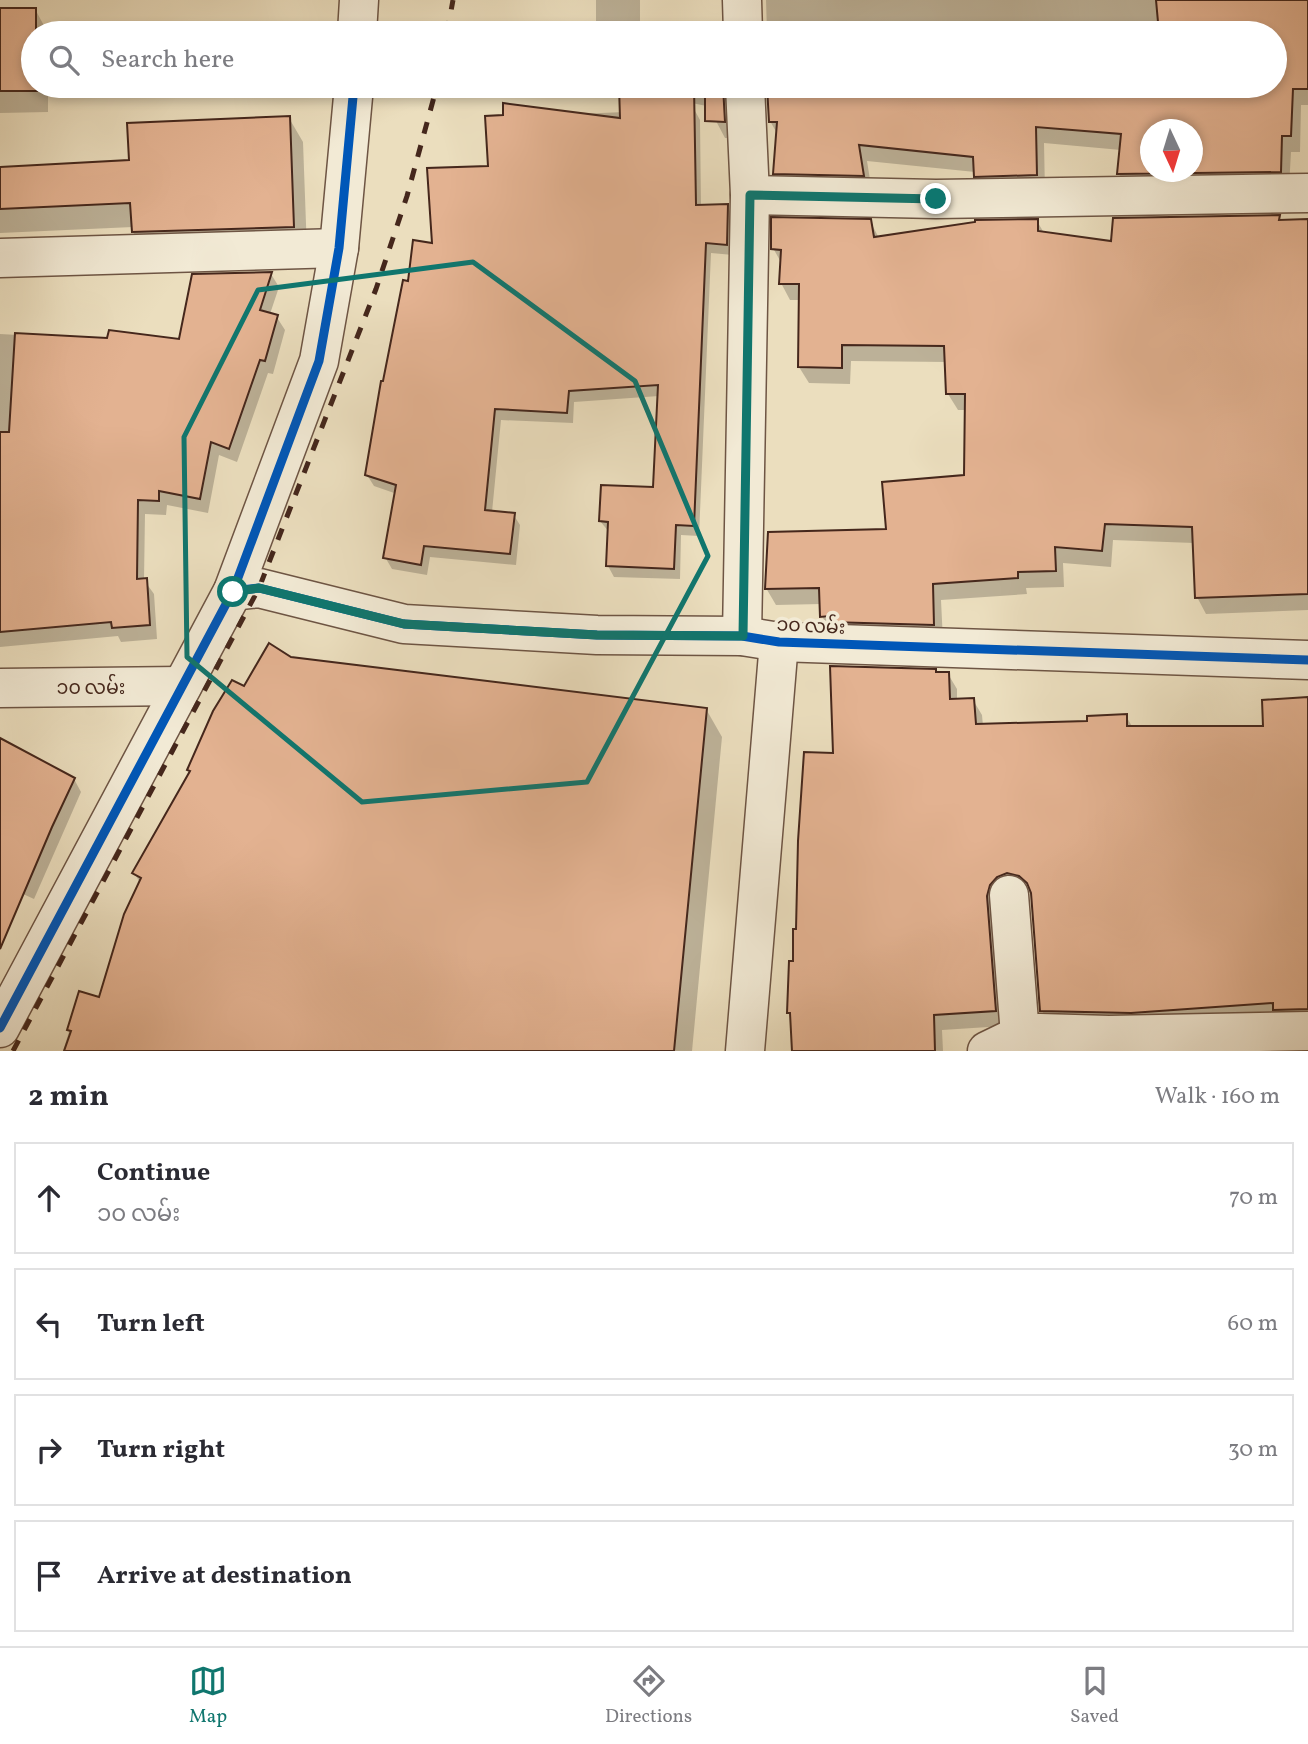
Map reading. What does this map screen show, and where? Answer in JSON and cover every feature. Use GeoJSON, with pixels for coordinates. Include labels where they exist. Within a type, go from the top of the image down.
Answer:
{"type":"FeatureCollection","features":[{"type":"Feature","properties":{"kind":"street"},"geometry":{"type":"LineString","coordinates":[[358,21],[359,0]]}},
{"type":"Feature","properties":{"kind":"street"},"geometry":{"type":"LineString","coordinates":[[742,0],[743,21]]}},
{"type":"Feature","properties":{"kind":"street"},"geometry":{"type":"LineString","coordinates":[[0,1028],[233,592],[319,361],[339,248],[353,98]]}},
{"type":"Feature","properties":{"kind":"street"},"geometry":{"type":"LineString","coordinates":[[745,1051],[761,639],[746,98]]}},
{"type":"Feature","properties":{"kind":"street"},"geometry":{"type":"LineString","coordinates":[[750,195],[936,199],[1308,192]]}},
{"type":"Feature","properties":{"kind":"street"},"geometry":{"type":"LineString","coordinates":[[0,258],[339,248]]}},
{"type":"Feature","properties":{"kind":"street","name":"၁၀ လမ်း"},"geometry":{"type":"LineString","coordinates":[[233,592],[259,588],[404,624],[597,635],[1308,660]]}},
{"type":"Feature","properties":{"kind":"street","name":"၁၀ လမ်း"},"geometry":{"type":"LineString","coordinates":[[0,688],[182,686]]}},
{"type":"Feature","properties":{"kind":"street"},"geometry":{"type":"LineString","coordinates":[[1009,895],[1004,1043],[1040,1033],[1285,1037]]}},
{"type":"Feature","properties":{"kind":"highlighted area"},"geometry":{"type":"Polygon","coordinates":[[[473,262],[635,381],[708,556],[587,782],[362,802],[187,657],[184,437],[258,290],[473,262]]]}},
{"type":"Feature","properties":{"kind":"building"},"geometry":{"type":"Polygon","coordinates":[[[1156,0],[1308,0],[1308,89],[1293,89],[1291,136],[1282,136],[1281,172],[1203,173],[1203,119],[1140,119],[1140,174],[1117,174],[1121,134],[1036,127],[1037,175],[974,177],[973,157],[859,145],[864,176],[773,174],[777,122],[769,122],[768,98],[1287,98],[1287,21],[1158,21],[1156,0]]]}},
{"type":"Feature","properties":{"kind":"building"},"geometry":{"type":"Polygon","coordinates":[[[0,8],[36,8],[36,21],[21,21],[21,91],[0,91],[0,8]]]}},
{"type":"Feature","properties":{"kind":"building"},"geometry":{"type":"Polygon","coordinates":[[[619,98],[694,98],[696,205],[728,204],[727,245],[706,243],[694,526],[676,525],[674,569],[606,566],[608,522],[599,521],[601,485],[653,487],[658,385],[569,391],[567,413],[495,409],[485,510],[515,513],[510,554],[424,546],[421,565],[383,558],[396,485],[365,475],[381,381],[403,280],[408,281],[413,240],[432,243],[427,168],[488,166],[485,116],[503,115],[503,103],[620,118],[619,98]]]}},
{"type":"Feature","properties":{"kind":"building"},"geometry":{"type":"Polygon","coordinates":[[[705,98],[724,98],[725,122],[705,121],[705,98]]]}},
{"type":"Feature","properties":{"kind":"building"},"geometry":{"type":"Polygon","coordinates":[[[290,116],[294,227],[132,232],[130,203],[0,209],[0,167],[129,160],[127,123],[290,116]]]}},
{"type":"Feature","properties":{"kind":"building"},"geometry":{"type":"Polygon","coordinates":[[[1280,215],[1279,220],[1308,219],[1308,594],[1195,598],[1192,527],[1105,524],[1102,551],[1055,547],[1056,571],[1018,572],[1018,578],[933,584],[934,625],[829,622],[829,616],[820,617],[819,588],[765,589],[768,532],[886,529],[882,482],[964,475],[965,394],[946,394],[944,346],[842,345],[842,368],[798,367],[799,284],[779,284],[781,250],[771,249],[771,217],[871,219],[874,237],[975,220],[1038,219],[1038,231],[1111,241],[1113,218],[1280,215]]]}},
{"type":"Feature","properties":{"kind":"building"},"geometry":{"type":"Polygon","coordinates":[[[272,272],[260,310],[278,315],[265,361],[260,360],[229,449],[211,442],[200,499],[159,491],[159,501],[138,500],[137,579],[147,578],[150,625],[112,628],[111,622],[0,632],[0,432],[9,432],[15,333],[107,338],[109,330],[179,339],[192,274],[272,272]]]}},
{"type":"Feature","properties":{"kind":"building"},"geometry":{"type":"Polygon","coordinates":[[[269,643],[291,657],[707,708],[674,1051],[64,1051],[71,1031],[67,1030],[79,991],[99,997],[124,914],[141,878],[132,873],[190,771],[187,770],[213,711],[232,680],[244,686],[269,643]]]}},
{"type":"Feature","properties":{"kind":"building"},"geometry":{"type":"Polygon","coordinates":[[[830,666],[936,669],[936,672],[949,672],[950,699],[974,698],[976,724],[1087,721],[1087,716],[1127,714],[1127,726],[1263,726],[1262,700],[1308,697],[1308,1009],[1273,1010],[1273,1003],[1131,1013],[1040,1011],[1031,893],[1027,883],[1019,876],[1007,873],[997,877],[990,885],[987,896],[996,1011],[934,1015],[935,1051],[792,1051],[790,1013],[787,1013],[789,961],[793,961],[793,929],[796,929],[804,752],[833,753],[830,666]]]}},
{"type":"Feature","properties":{"kind":"building"},"geometry":{"type":"Polygon","coordinates":[[[0,738],[75,778],[0,949],[0,738]]]}},
{"type":"Feature","properties":{"kind":"railway"},"geometry":{"type":"LineString","coordinates":[[449,21],[453,0]]}},
{"type":"Feature","properties":{"kind":"railway"},"geometry":{"type":"LineString","coordinates":[[13,1051],[259,588],[376,289],[407,196],[434,98]]}},
{"type":"Feature","properties":{"kind":"cycle path"},"geometry":{"type":"LineString","coordinates":[[0,1028],[233,591],[319,361],[339,248],[353,98]]}},
{"type":"Feature","properties":{"kind":"cycle path"},"geometry":{"type":"LineString","coordinates":[[233,591],[259,588],[404,624],[597,635],[742,636],[779,642],[1308,660]]}},
{"type":"Feature","properties":{"kind":"route"},"geometry":{"type":"LineString","coordinates":[[233,592],[259,588],[404,624],[597,635],[743,636],[750,195],[936,199]]}}]}
